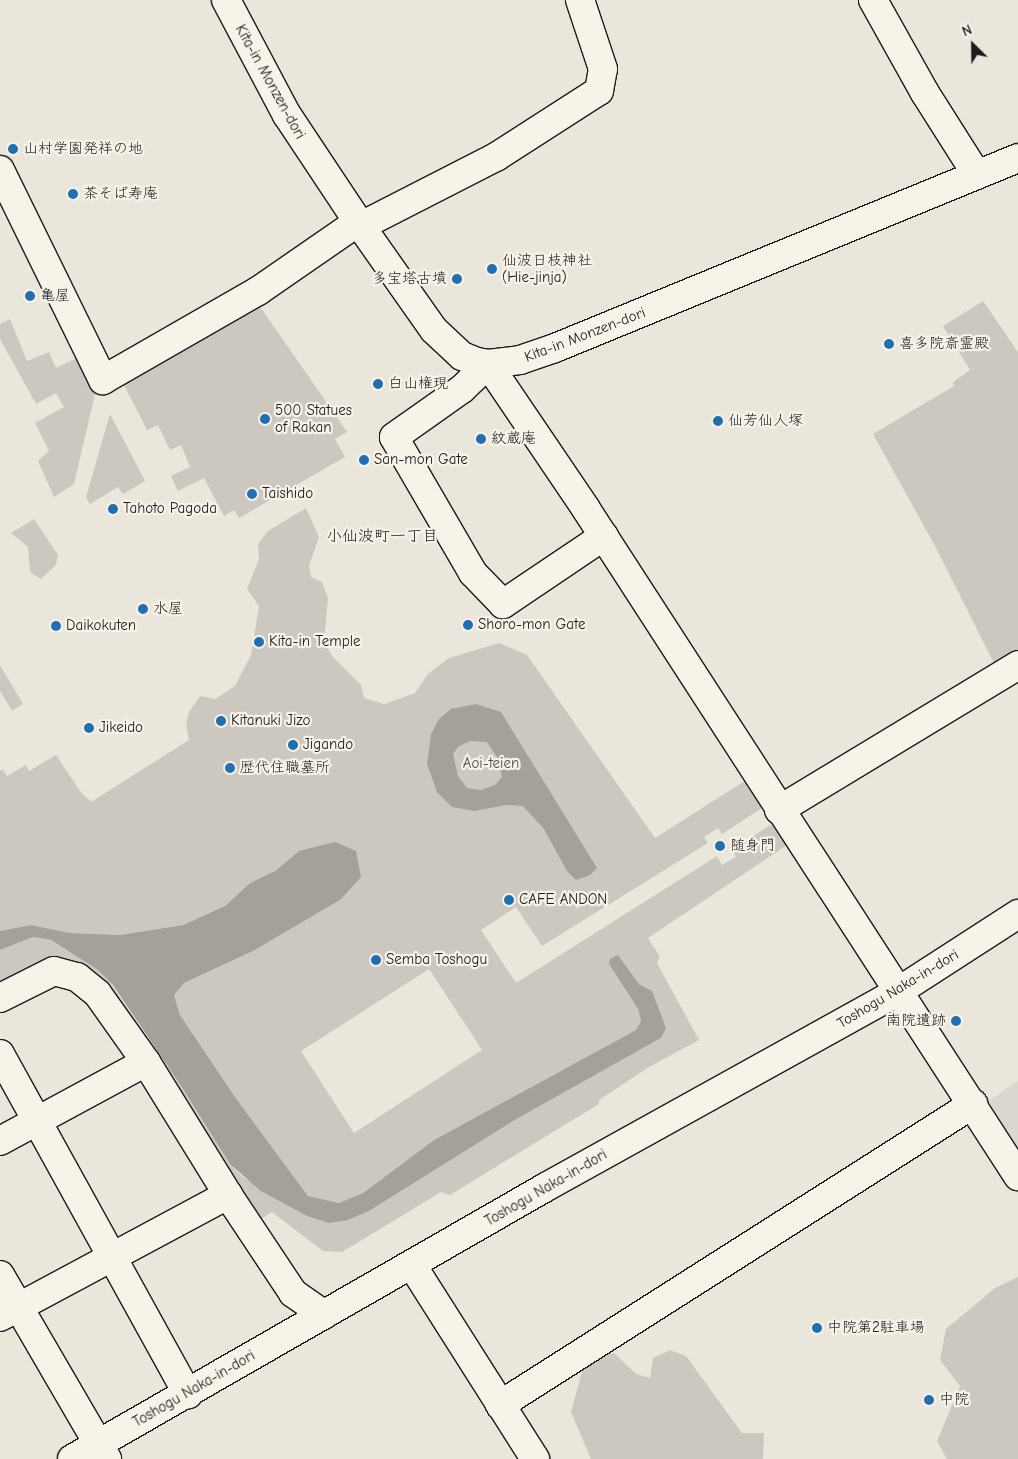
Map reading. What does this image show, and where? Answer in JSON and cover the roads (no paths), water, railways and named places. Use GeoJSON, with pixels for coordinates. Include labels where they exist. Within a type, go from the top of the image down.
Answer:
{"type":"FeatureCollection","features":[{"type":"Feature","properties":{"kind":"street","name":"Kita-in Monzen-dori"},"geometry":{"type":"LineString","coordinates":[[226,0],[287,115],[359,224],[434,330],[462,356],[488,364],[520,360],[600,331],[1018,158]]}},
{"type":"Feature","properties":{"kind":"street"},"geometry":{"type":"LineString","coordinates":[[0,170],[9,214],[103,380],[258,291],[359,224],[496,157],[599,91],[603,69],[580,0]]}},
{"type":"Feature","properties":{"kind":"street"},"geometry":{"type":"LineString","coordinates":[[873,0],[925,93],[977,175]]}},
{"type":"Feature","properties":{"kind":"street"},"geometry":{"type":"LineString","coordinates":[[604,536],[503,604],[473,573],[394,437],[462,390],[488,364],[604,536],[779,810],[973,1104],[1018,1176]]}},
{"type":"Feature","properties":{"kind":"street"},"geometry":{"type":"LineString","coordinates":[[779,810],[1018,664]]}},
{"type":"Feature","properties":{"kind":"street","name":"Toshogu Naka-in-dori"},"geometry":{"type":"LineString","coordinates":[[72,1459],[102,1452],[188,1394],[412,1265],[899,991],[1018,914]]}},
{"type":"Feature","properties":{"kind":"street"},"geometry":{"type":"LineString","coordinates":[[0,998],[54,971],[76,977],[97,993],[146,1062],[228,1195],[294,1293],[324,1315]]}},
{"type":"Feature","properties":{"kind":"street"},"geometry":{"type":"LineString","coordinates":[[0,1054],[188,1394]]}},
{"type":"Feature","properties":{"kind":"street"},"geometry":{"type":"LineString","coordinates":[[0,1141],[146,1062]]}},
{"type":"Feature","properties":{"kind":"street"},"geometry":{"type":"LineString","coordinates":[[500,1405],[973,1104]]}},
{"type":"Feature","properties":{"kind":"street"},"geometry":{"type":"LineString","coordinates":[[9,1312],[112,1255],[228,1195]]}},
{"type":"Feature","properties":{"kind":"street"},"geometry":{"type":"LineString","coordinates":[[412,1265],[535,1459]]}},
{"type":"Feature","properties":{"kind":"street"},"geometry":{"type":"LineString","coordinates":[[0,1275],[9,1312],[102,1452]]}},
{"type":"Feature","properties":{"kind":"place","name":"山村学園発祥の地"},"geometry":{"type":"Point","coordinates":[13,149]}},
{"type":"Feature","properties":{"kind":"place","name":"茶そば寿庵"},"geometry":{"type":"Point","coordinates":[73,194]}},
{"type":"Feature","properties":{"kind":"place","name":"仙波日枝神社 (Hie-jinja)"},"geometry":{"type":"Point","coordinates":[492,269]}},
{"type":"Feature","properties":{"kind":"place","name":"多宝塔古墳"},"geometry":{"type":"Point","coordinates":[457,279]}},
{"type":"Feature","properties":{"kind":"place","name":"亀屋"},"geometry":{"type":"Point","coordinates":[30,296]}},
{"type":"Feature","properties":{"kind":"place","name":"喜多院斎霊殿"},"geometry":{"type":"Point","coordinates":[889,344]}},
{"type":"Feature","properties":{"kind":"place","name":"白山権現"},"geometry":{"type":"Point","coordinates":[378,384]}},
{"type":"Feature","properties":{"kind":"place","name":"500 Statues of Rakan"},"geometry":{"type":"Point","coordinates":[265,419]}},
{"type":"Feature","properties":{"kind":"place","name":"仙芳仙人塚"},"geometry":{"type":"Point","coordinates":[718,421]}},
{"type":"Feature","properties":{"kind":"place","name":"紋蔵庵"},"geometry":{"type":"Point","coordinates":[481,439]}},
{"type":"Feature","properties":{"kind":"place","name":"San-mon Gate"},"geometry":{"type":"Point","coordinates":[364,460]}},
{"type":"Feature","properties":{"kind":"place","name":"Taishido"},"geometry":{"type":"Point","coordinates":[252,494]}},
{"type":"Feature","properties":{"kind":"place","name":"Tahoto Pagoda"},"geometry":{"type":"Point","coordinates":[113,509]}},
{"type":"Feature","properties":{"kind":"place","name":"水屋"},"geometry":{"type":"Point","coordinates":[143,609]}},
{"type":"Feature","properties":{"kind":"place","name":"Shoro-mon Gate"},"geometry":{"type":"Point","coordinates":[468,625]}},
{"type":"Feature","properties":{"kind":"place","name":"Daikokuten"},"geometry":{"type":"Point","coordinates":[56,626]}},
{"type":"Feature","properties":{"kind":"place","name":"Kita-in Temple"},"geometry":{"type":"Point","coordinates":[259,642]}},
{"type":"Feature","properties":{"kind":"place","name":"Kitanuki Jizo"},"geometry":{"type":"Point","coordinates":[221,721]}},
{"type":"Feature","properties":{"kind":"place","name":"Jikeido"},"geometry":{"type":"Point","coordinates":[89,728]}},
{"type":"Feature","properties":{"kind":"place","name":"Jigando"},"geometry":{"type":"Point","coordinates":[293,745]}},
{"type":"Feature","properties":{"kind":"place","name":"歴代住職墓所"},"geometry":{"type":"Point","coordinates":[230,768]}},
{"type":"Feature","properties":{"kind":"place","name":"随身門"},"geometry":{"type":"Point","coordinates":[720,846]}},
{"type":"Feature","properties":{"kind":"place","name":"CAFE ANDON"},"geometry":{"type":"Point","coordinates":[509,900]}},
{"type":"Feature","properties":{"kind":"place","name":"Semba Toshogu"},"geometry":{"type":"Point","coordinates":[376,960]}},
{"type":"Feature","properties":{"kind":"place","name":"南院遺跡"},"geometry":{"type":"Point","coordinates":[956,1021]}},
{"type":"Feature","properties":{"kind":"place","name":"中院第2駐車場"},"geometry":{"type":"Point","coordinates":[817,1328]}},
{"type":"Feature","properties":{"kind":"place","name":"中院"},"geometry":{"type":"Point","coordinates":[929,1400]}},
{"type":"Feature","properties":{"kind":"district","name":"小仙波町一丁目"},"geometry":{"type":"Point","coordinates":[382,536]}},
{"type":"Feature","properties":{"kind":"park label","name":"Aoi-teien"},"geometry":{"type":"Point","coordinates":[491,764]}}]}
